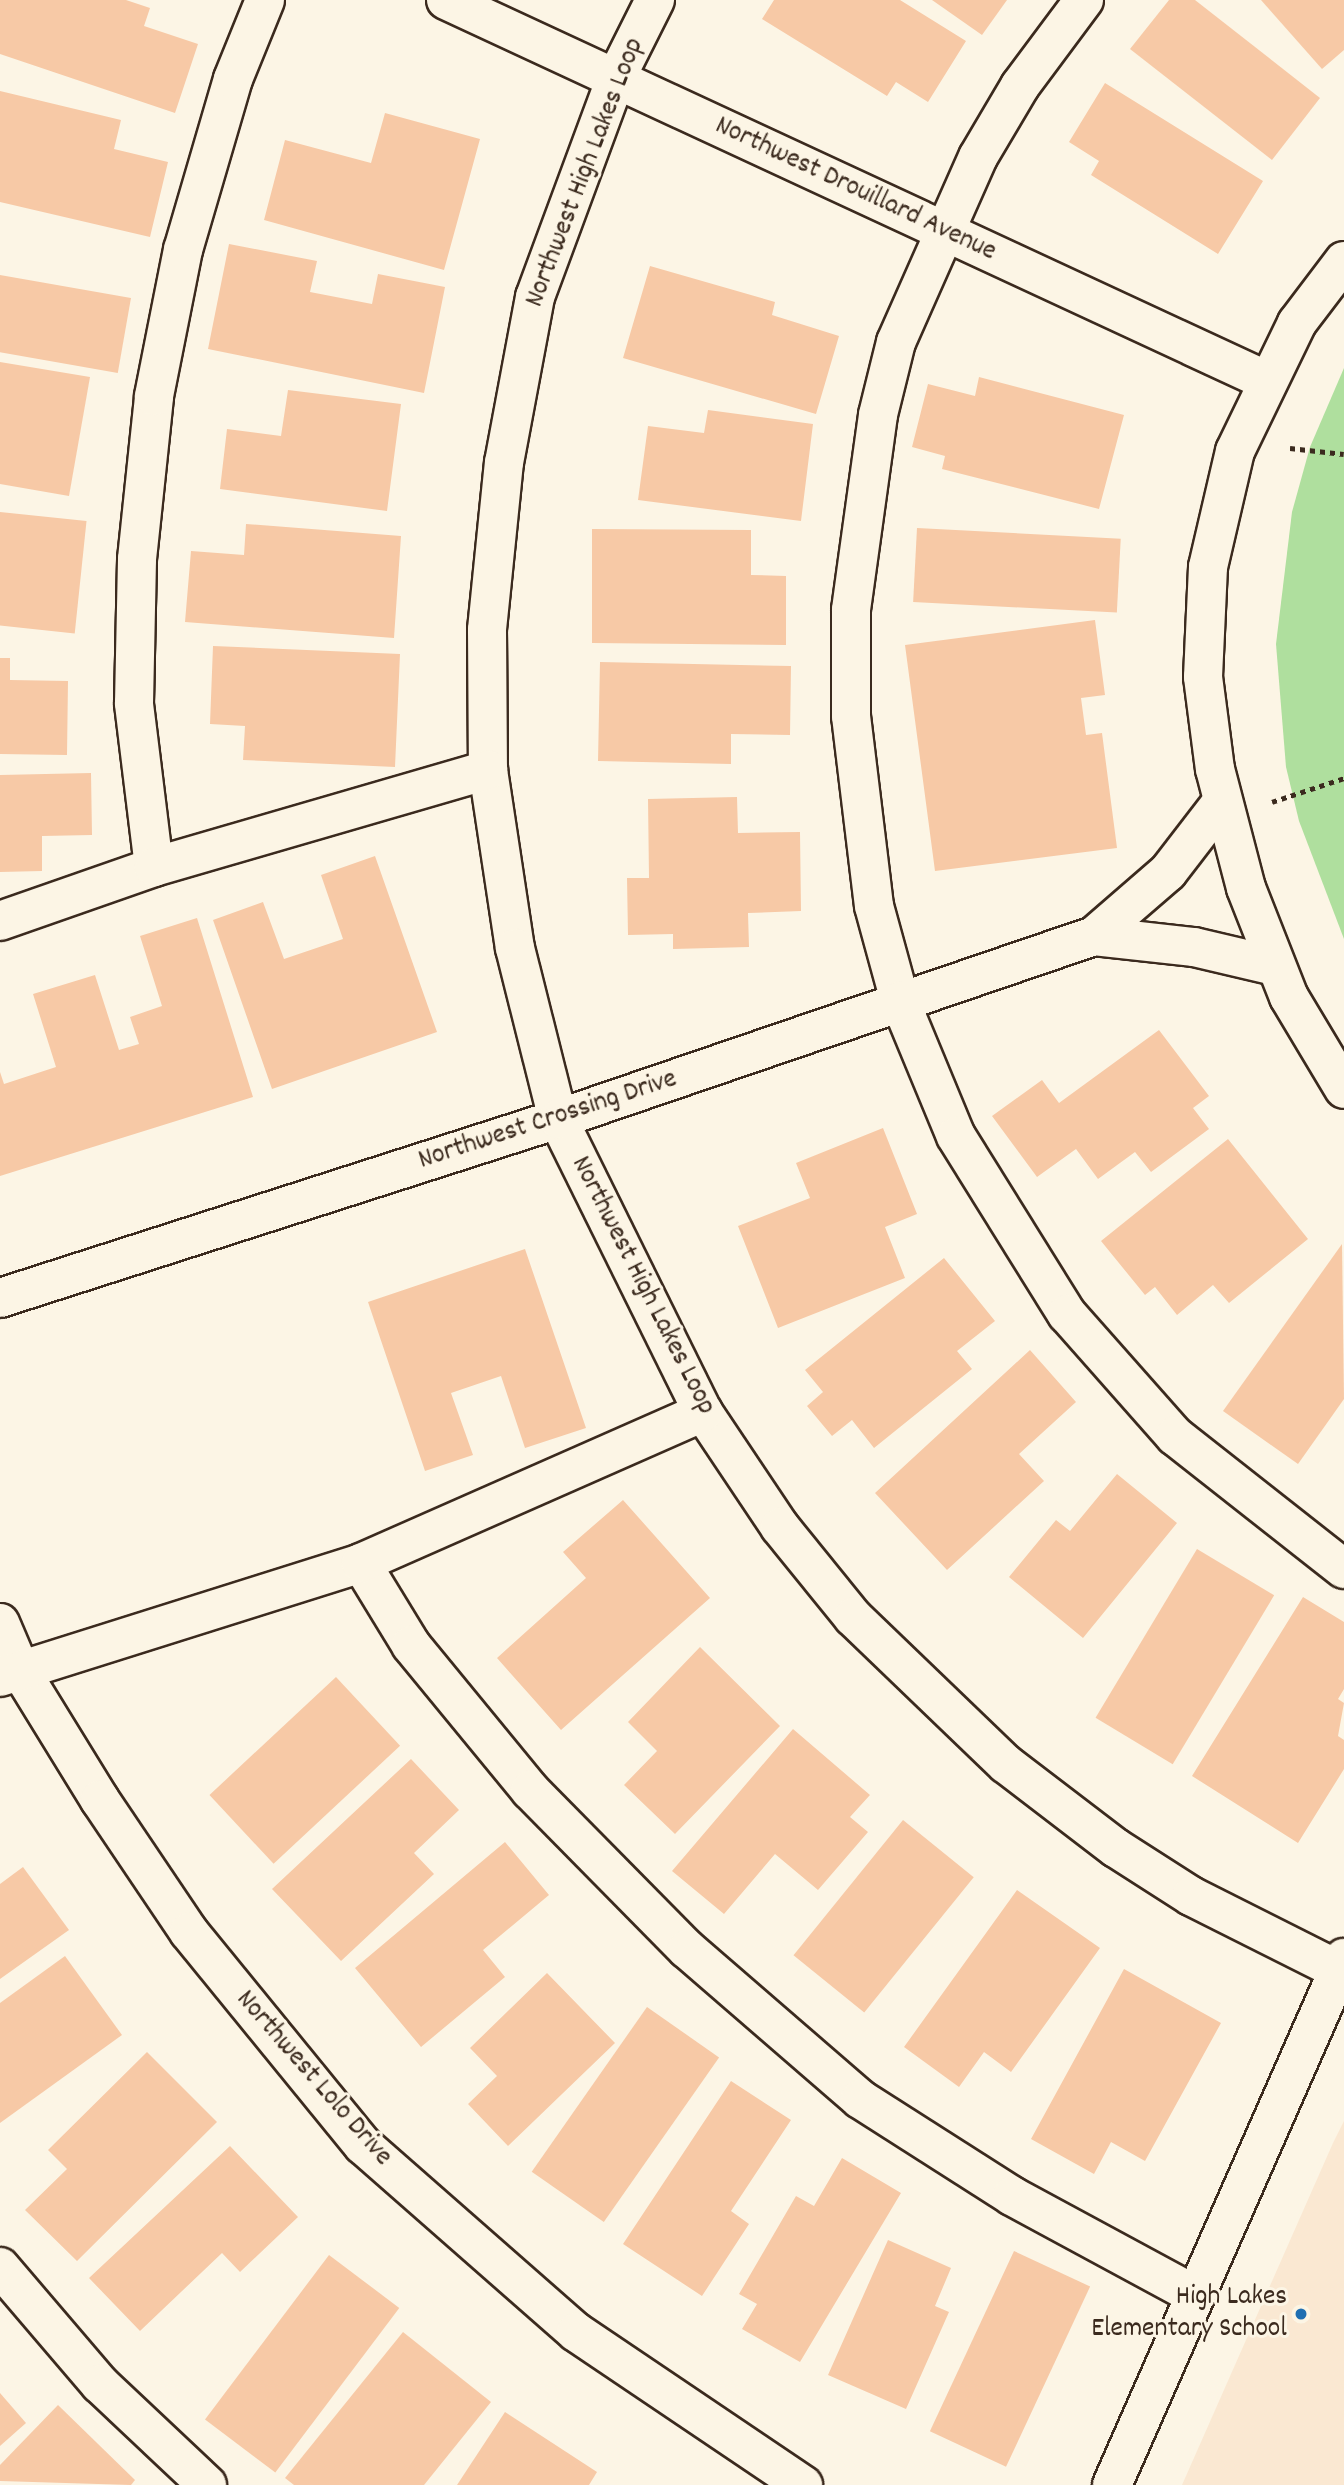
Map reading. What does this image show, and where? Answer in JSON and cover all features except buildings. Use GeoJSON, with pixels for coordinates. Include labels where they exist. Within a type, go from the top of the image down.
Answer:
{"type":"FeatureCollection","features":[{"type":"Feature","properties":{"kind":"street"},"geometry":{"type":"LineString","coordinates":[[154,867],[134,703],[137,559],[154,396],[183,250],[233,79],[265,0]]}},
{"type":"Feature","properties":{"kind":"street","name":"Northwest Drouillard Avenue"},"geometry":{"type":"LineString","coordinates":[[446,0],[1265,380]]}},
{"type":"Feature","properties":{"kind":"street","name":"Northwest High Lakes Loop"},"geometry":{"type":"LineString","coordinates":[[655,0],[616,78],[535,298],[504,461],[487,630],[488,770],[515,948],[558,1119],[703,1412],[780,1527],[853,1617],[996,1755],[1150,1871],[1342,1967]]}},
{"type":"Feature","properties":{"kind":"street"},"geometry":{"type":"LineString","coordinates":[[1084,0],[1020,86],[945,232],[897,342],[878,415],[851,610],[859,810],[874,906],[900,1001],[976,1175],[1067,1314],[1175,1436],[1344,1569]]}},
{"type":"Feature","properties":{"kind":"street"},"geometry":{"type":"LineString","coordinates":[[1344,261],[1265,380],[1235,451],[1208,567],[1203,677],[1223,807],[1275,966],[1344,1089]]}},
{"type":"Feature","properties":{"kind":"street"},"geometry":{"type":"LineString","coordinates":[[0,921],[154,867],[488,770]]}},
{"type":"Feature","properties":{"kind":"street","name":"Northwest Crossing Drive"},"geometry":{"type":"LineString","coordinates":[[0,1298],[558,1119],[1094,936],[1168,872],[1223,807]]}},
{"type":"Feature","properties":{"kind":"street","name":"Northwest Crossing Drive"},"geometry":{"type":"LineString","coordinates":[[1094,936],[1194,947],[1275,966]]}},
{"type":"Feature","properties":{"kind":"street"},"geometry":{"type":"LineString","coordinates":[[10,1674],[361,1563],[703,1412]]}},
{"type":"Feature","properties":{"kind":"street"},"geometry":{"type":"LineString","coordinates":[[361,1563],[411,1645],[530,1790],[697,1958],[860,2099],[1012,2196],[1195,2295]]}},
{"type":"Feature","properties":{"kind":"street","name":"Northwest Lolo Drive"},"geometry":{"type":"LineString","coordinates":[[0,1623],[10,1674],[189,1932],[363,2145],[576,2332],[803,2485]]}},
{"type":"Feature","properties":{"kind":"street"},"geometry":{"type":"LineString","coordinates":[[1112,2485],[1342,1967]]}},
{"type":"Feature","properties":{"kind":"street"},"geometry":{"type":"LineString","coordinates":[[0,2267],[100,2384],[207,2485]]}},
{"type":"Feature","properties":{"kind":"path"},"geometry":{"type":"LineString","coordinates":[[1223,807],[1344,778]]}},
{"type":"Feature","properties":{"kind":"shaded area","name":"High Lakes Elementary School"},"geometry":{"type":"Polygon","coordinates":[[[1344,2121],[1344,2485],[1182,2485],[1333,2143],[1344,2121]]]}},
{"type":"Feature","properties":{"kind":"green space"},"geometry":{"type":"Polygon","coordinates":[[[1344,368],[1344,939],[1299,821],[1286,767],[1276,644],[1292,512],[1310,447],[1344,368]]]}},
{"type":"Feature","properties":{"kind":"place","name":"High Lakes Elementary School"},"geometry":{"type":"Point","coordinates":[1301,2314]}}]}
